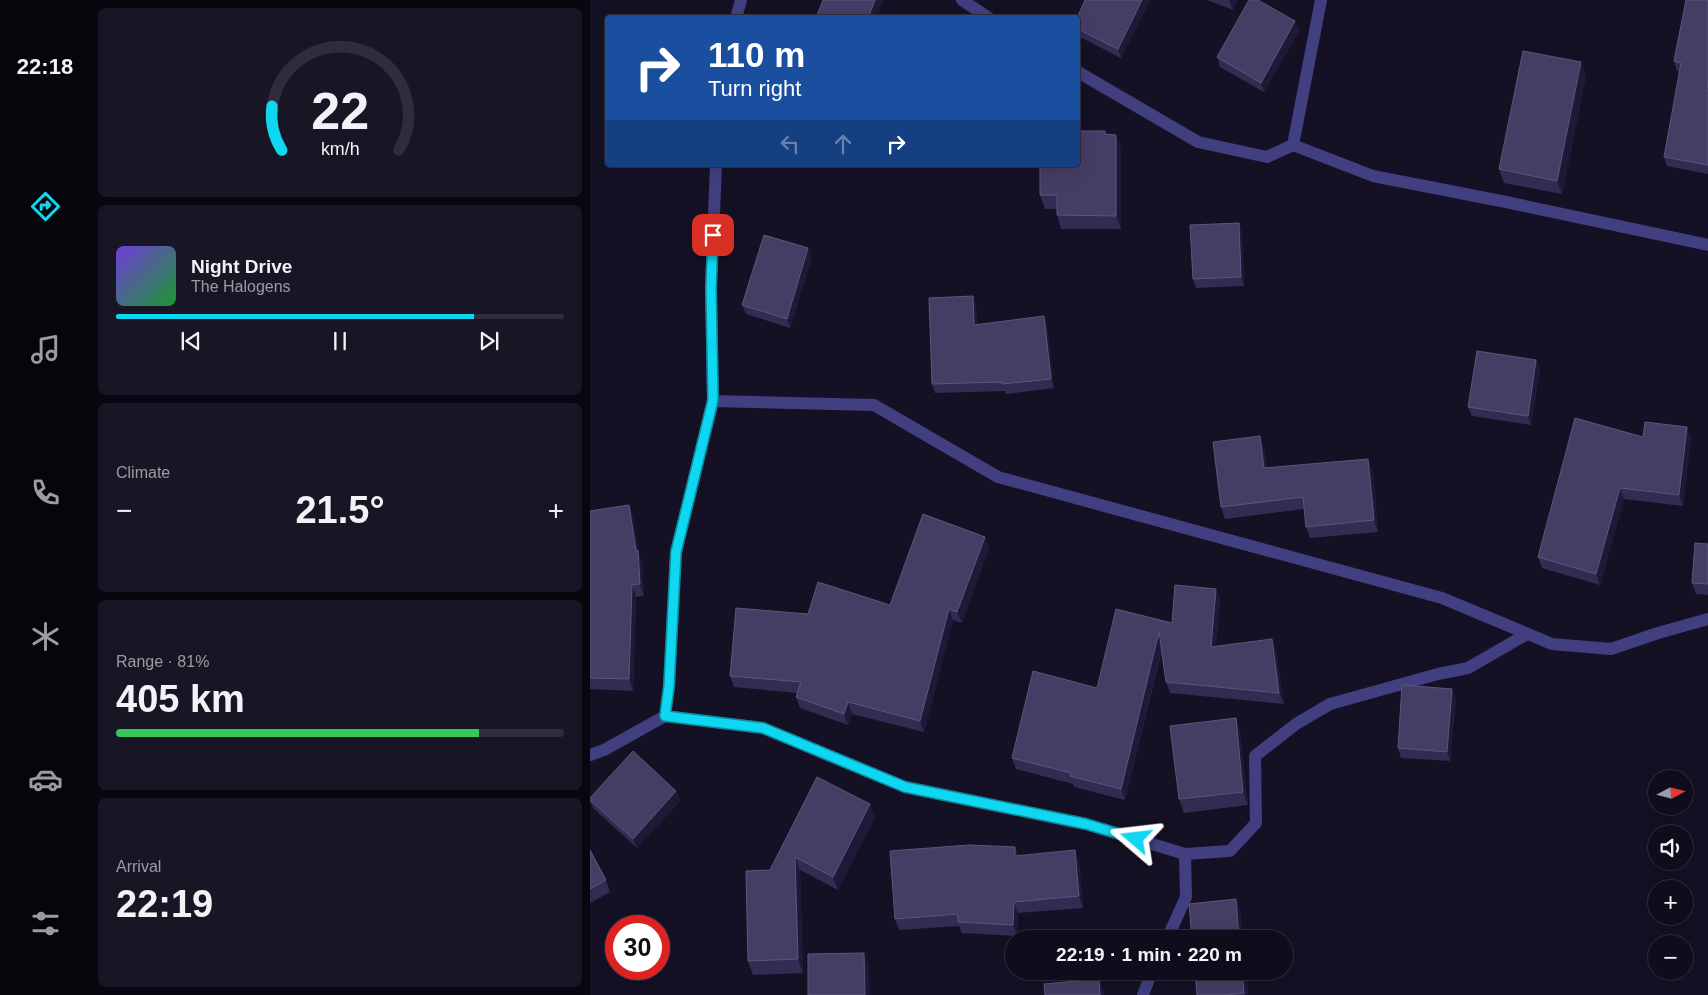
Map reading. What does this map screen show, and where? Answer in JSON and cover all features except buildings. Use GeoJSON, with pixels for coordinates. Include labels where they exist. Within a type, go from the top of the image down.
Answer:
{"type":"FeatureCollection","features":[{"type":"Feature","properties":{"kind":"street"},"geometry":{"type":"LineString","coordinates":[[737,15],[741,0]]}},
{"type":"Feature","properties":{"kind":"street"},"geometry":{"type":"LineString","coordinates":[[962,0],[984,15]]}},
{"type":"Feature","properties":{"kind":"street"},"geometry":{"type":"LineString","coordinates":[[1293,145],[1322,0]]}},
{"type":"Feature","properties":{"kind":"street"},"geometry":{"type":"LineString","coordinates":[[1080,73],[1198,142],[1267,157],[1293,145],[1373,176],[1708,245]]}},
{"type":"Feature","properties":{"kind":"street"},"geometry":{"type":"LineString","coordinates":[[665,716],[669,686],[676,552],[713,400],[711,288],[716,167]]}},
{"type":"Feature","properties":{"kind":"street"},"geometry":{"type":"LineString","coordinates":[[713,400],[874,405],[998,476],[1442,598],[1552,644],[1611,649],[1658,632],[1708,619]]}},
{"type":"Feature","properties":{"kind":"street"},"geometry":{"type":"LineString","coordinates":[[590,755],[604,750],[665,716],[763,728],[905,787],[1086,824],[1185,854],[1230,851],[1256,823],[1256,756],[1296,724],[1330,704],[1438,674],[1468,668],[1527,634]]}},
{"type":"Feature","properties":{"kind":"street"},"geometry":{"type":"LineString","coordinates":[[1171,930],[1186,897],[1185,854]]}},
{"type":"Feature","properties":{"kind":"street"},"geometry":{"type":"LineString","coordinates":[[1144,995],[1149,980]]}},
{"type":"Feature","properties":{"kind":"route"},"geometry":{"type":"LineString","coordinates":[[713,235],[711,288],[713,400],[676,552],[669,686],[665,716],[763,728],[905,787],[1086,824],[1136,839]]}}]}
